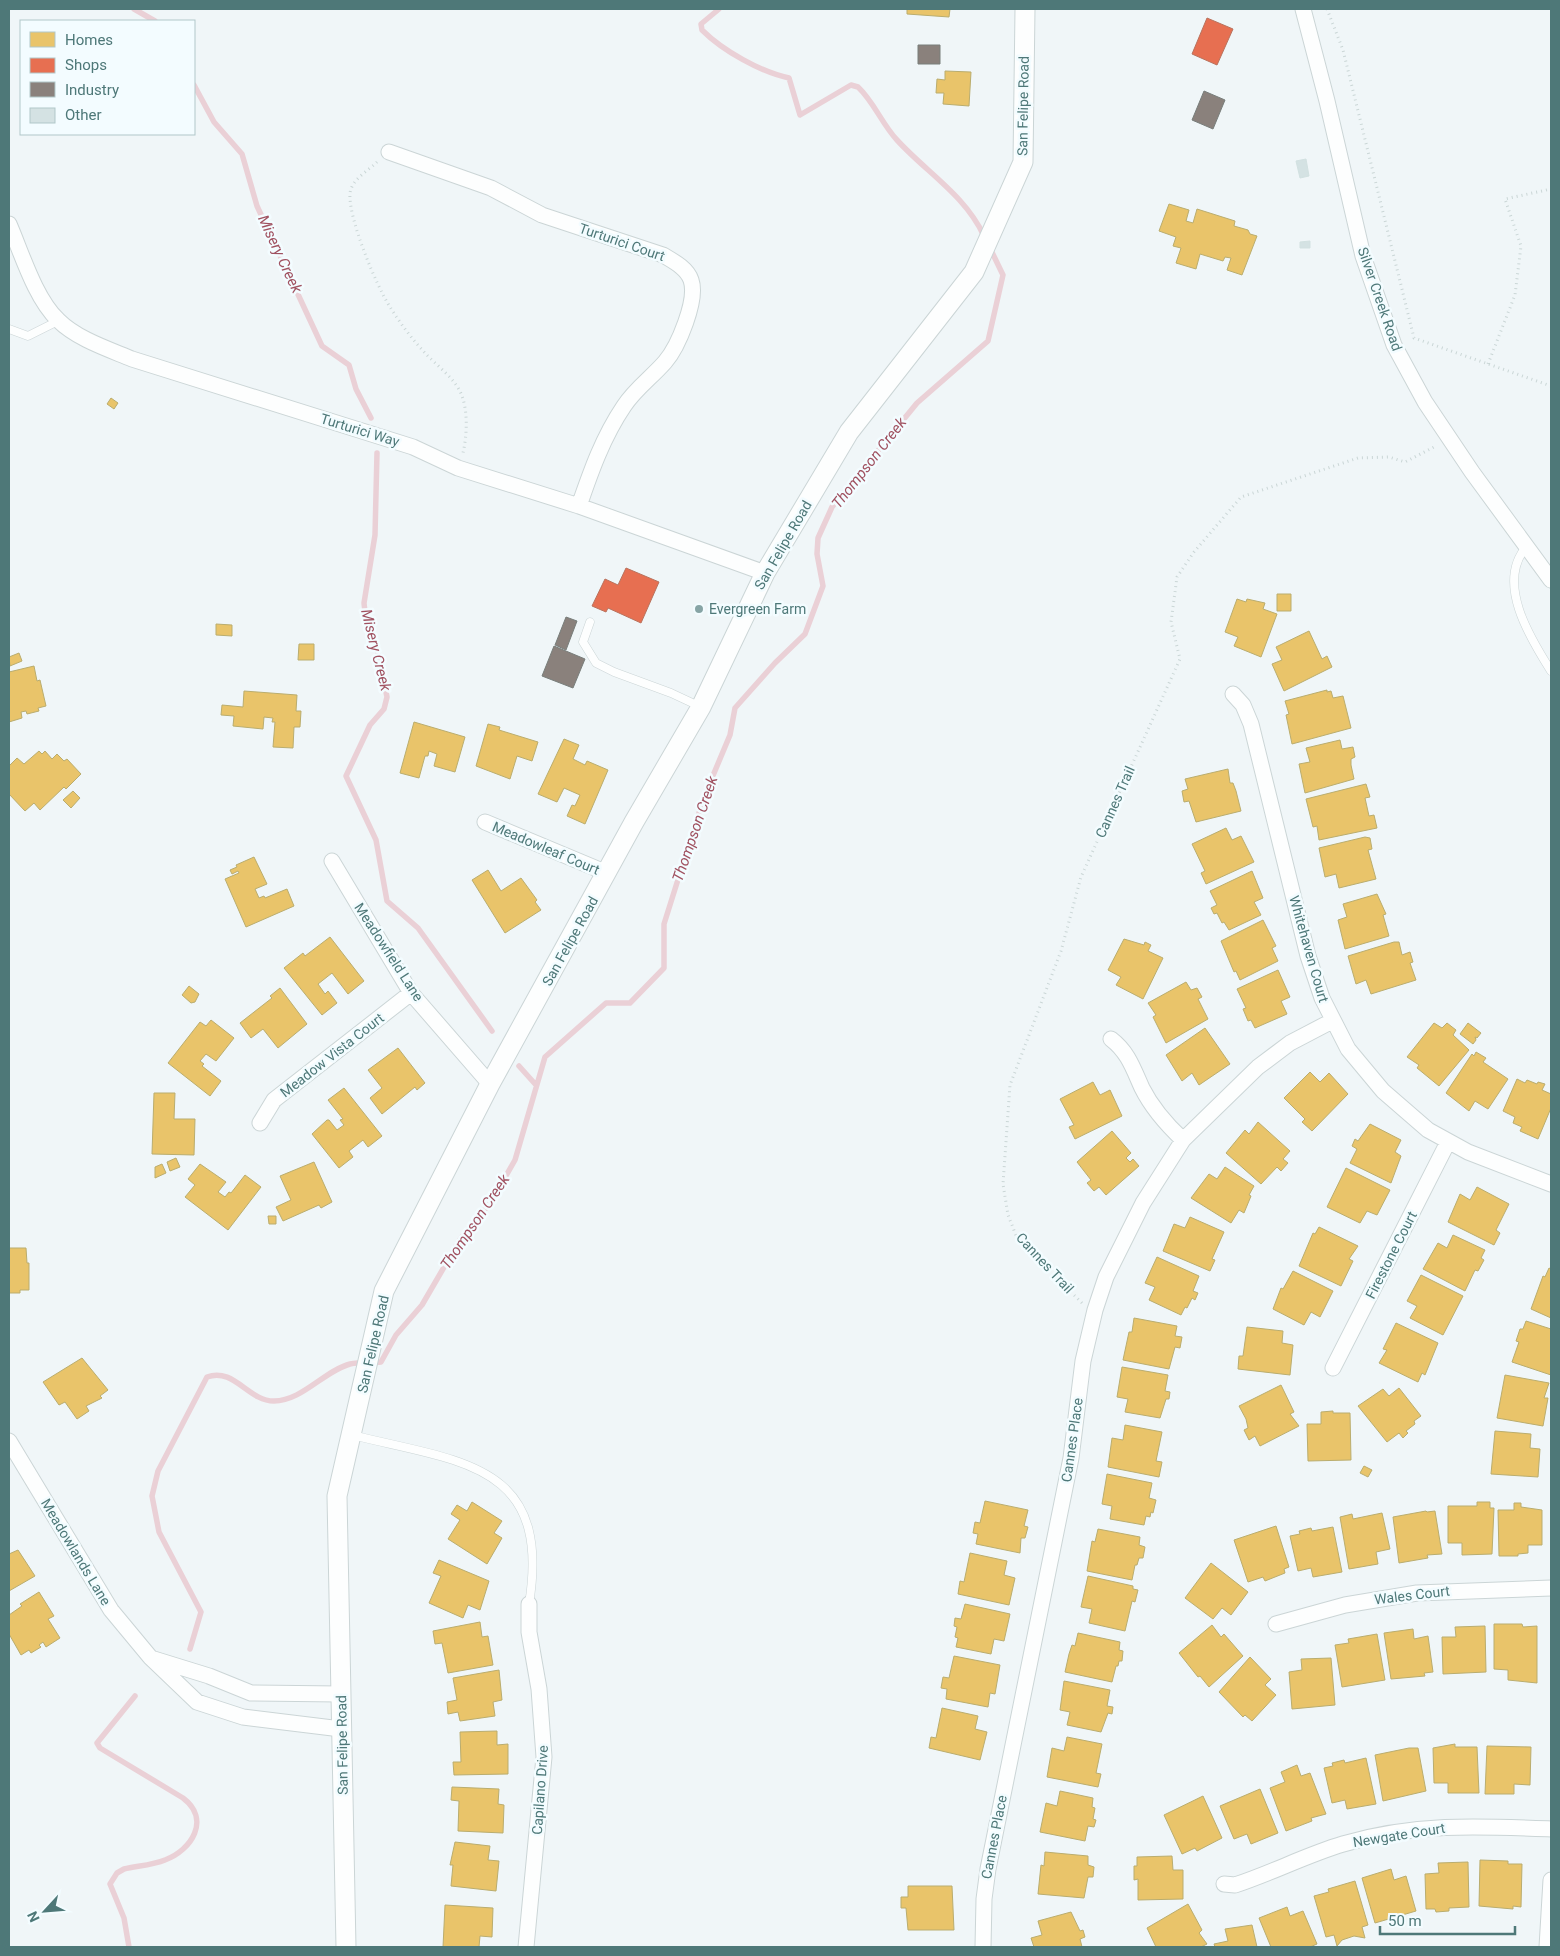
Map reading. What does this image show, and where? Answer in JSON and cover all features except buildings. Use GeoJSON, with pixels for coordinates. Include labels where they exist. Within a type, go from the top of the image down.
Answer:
{"type":"FeatureCollection","features":[{"type":"Feature","properties":{"kind":"street","name":"San Felipe Road"},"geometry":{"type":"LineString","coordinates":[[346,1947],[340,1694],[338,1496],[384,1291],[490,1084],[701,708],[766,573],[849,432],[974,272],[1010,196],[1023,162],[1025,9]]}},
{"type":"Feature","properties":{"kind":"street","name":"Silver Creek Road"},"geometry":{"type":"LineString","coordinates":[[1303,9],[1327,101],[1363,256],[1394,346],[1450,439],[1551,580]]}},
{"type":"Feature","properties":{"kind":"street","name":"Turturici Court"},"geometry":{"type":"LineString","coordinates":[[389,152],[491,188],[542,215],[663,255],[679,264],[691,280],[692,296],[678,340],[667,360],[633,395],[615,420],[594,463],[579,506]]}},
{"type":"Feature","properties":{"kind":"street","name":"Turturici Way"},"geometry":{"type":"LineString","coordinates":[[9,224],[43,302],[58,321],[95,344],[132,359],[413,447],[458,468],[579,506],[766,573]]}},
{"type":"Feature","properties":{"kind":"street","name":"Whitehaven Court"},"geometry":{"type":"LineString","coordinates":[[1234,694],[1243,705],[1251,724],[1308,956],[1332,1021],[1362,1068],[1413,1119],[1448,1142],[1551,1184]]}},
{"type":"Feature","properties":{"kind":"street","name":"Meadowleaf Court"},"geometry":{"type":"LineString","coordinates":[[484,822],[607,873]]}},
{"type":"Feature","properties":{"kind":"street","name":"Meadowfield Lane"},"geometry":{"type":"LineString","coordinates":[[332,861],[411,993],[490,1084]]}},
{"type":"Feature","properties":{"kind":"street","name":"Meadow Vista Court"},"geometry":{"type":"LineString","coordinates":[[260,1123],[274,1100],[411,993]]}},
{"type":"Feature","properties":{"kind":"street","name":"Cannes Place"},"geometry":{"type":"LineString","coordinates":[[983,1947],[985,1885],[1071,1458],[1081,1373],[1095,1310],[1115,1257],[1143,1203],[1183,1140],[1258,1067],[1297,1039],[1332,1021]]}},
{"type":"Feature","properties":{"kind":"street"},"geometry":{"type":"LineString","coordinates":[[1110,1039],[1126,1053],[1142,1088],[1160,1117],[1183,1140]]}},
{"type":"Feature","properties":{"kind":"street","name":"Firestone Court"},"geometry":{"type":"LineString","coordinates":[[1333,1368],[1448,1142]]}},
{"type":"Feature","properties":{"kind":"street","name":"Meadowlands Lane"},"geometry":{"type":"LineString","coordinates":[[9,1442],[111,1610],[150,1658],[197,1702],[243,1717],[341,1729]]}},
{"type":"Feature","properties":{"kind":"street","name":"Wales Court"},"geometry":{"type":"LineString","coordinates":[[1276,1624],[1345,1605],[1417,1593],[1551,1588]]}},
{"type":"Feature","properties":{"kind":"street","name":"Capilano Drive"},"geometry":{"type":"LineString","coordinates":[[526,1947],[544,1757],[540,1689],[529,1632],[529,1604]]}},
{"type":"Feature","properties":{"kind":"street"},"geometry":{"type":"LineString","coordinates":[[150,1658],[209,1676],[251,1693],[340,1694]]}},
{"type":"Feature","properties":{"kind":"street","name":"Newgate Court"},"geometry":{"type":"LineString","coordinates":[[1224,1884],[1235,1885],[1318,1852],[1385,1834],[1460,1826],[1551,1829]]}},
{"type":"Feature","properties":{"kind":"street"},"geometry":{"type":"LineString","coordinates":[[1547,1947],[1551,1880]]}},
{"type":"Feature","properties":{"kind":"lane"},"geometry":{"type":"LineString","coordinates":[[9,329],[28,336],[58,321]]}},
{"type":"Feature","properties":{"kind":"lane"},"geometry":{"type":"LineString","coordinates":[[1527,546],[1516,563],[1514,586],[1526,627],[1551,672]]}},
{"type":"Feature","properties":{"kind":"lane"},"geometry":{"type":"LineString","coordinates":[[590,622],[583,642],[596,663],[614,672],[670,693],[701,708]]}},
{"type":"Feature","properties":{"kind":"lane"},"geometry":{"type":"LineString","coordinates":[[351,1435],[472,1466],[494,1478],[509,1491],[522,1510],[528,1526],[532,1573],[529,1604]]}},
{"type":"Feature","properties":{"kind":"path"},"geometry":{"type":"LineString","coordinates":[[1327,9],[1343,50],[1414,338],[1551,386]]}},
{"type":"Feature","properties":{"kind":"path"},"geometry":{"type":"LineString","coordinates":[[389,152],[355,180],[350,192],[351,208],[358,232],[389,306],[425,352],[462,394],[465,405],[466,426],[463,450],[458,468]]}},
{"type":"Feature","properties":{"kind":"path"},"geometry":{"type":"LineString","coordinates":[[1488,364],[1515,295],[1521,246],[1505,198],[1551,189]]}},
{"type":"Feature","properties":{"kind":"path","name":"Cannes Trail"},"geometry":{"type":"LineString","coordinates":[[1095,1310],[1081,1302],[1063,1281],[1017,1238],[1008,1215],[1003,1184],[1010,1084],[1061,951],[1081,878],[1180,659],[1171,622],[1178,577],[1194,552],[1241,497],[1358,458],[1389,457],[1405,462],[1450,439]]}},
{"type":"Feature","properties":{"kind":"waterway","name":"Misery Creek"},"geometry":{"type":"LineString","coordinates":[[134,9],[153,20]]}},
{"type":"Feature","properties":{"kind":"waterway","name":"Thompson Creek"},"geometry":{"type":"LineString","coordinates":[[719,9],[701,24],[702,30],[721,46],[743,60],[789,78],[800,115],[851,85],[858,87],[869,99],[897,140],[956,196],[976,221],[984,236]]}},
{"type":"Feature","properties":{"kind":"waterway","name":"Misery Creek"},"geometry":{"type":"LineString","coordinates":[[195,87],[214,122],[242,154],[257,206],[322,346],[349,365],[356,389],[371,418]]}},
{"type":"Feature","properties":{"kind":"waterway","name":"Thompson Creek"},"geometry":{"type":"LineString","coordinates":[[190,1649],[201,1612],[159,1532],[152,1496],[158,1471],[207,1377],[217,1375],[225,1377],[233,1380],[256,1396],[274,1401],[294,1396],[331,1373],[350,1364],[381,1362],[396,1335],[422,1305],[461,1238],[491,1202],[515,1160],[545,1057],[606,1003],[630,1003],[664,968],[664,924],[704,797],[730,735],[735,708],[775,663],[805,634],[823,586],[817,554],[818,538],[832,507],[917,403],[988,341],[1003,275],[989,246]]}},
{"type":"Feature","properties":{"kind":"waterway","name":"Misery Creek"},"geometry":{"type":"LineString","coordinates":[[377,453],[375,535],[364,603],[366,621],[376,644],[387,697],[384,709],[370,725],[346,776],[376,840],[387,901],[418,928],[492,1031]]}},
{"type":"Feature","properties":{"kind":"waterway","name":"Misery Creek"},"geometry":{"type":"LineString","coordinates":[[519,1066],[536,1085]]}},
{"type":"Feature","properties":{"kind":"waterway","name":"Thompson Creek"},"geometry":{"type":"LineString","coordinates":[[129,1947],[124,1918],[110,1884],[117,1873],[124,1869],[155,1863],[175,1855],[190,1842],[197,1824],[196,1815],[183,1798],[100,1748],[97,1743],[135,1696]]}},
{"type":"Feature","properties":{"kind":"place","name":"Evergreen Farm"},"geometry":{"type":"Point","coordinates":[699,609]}}]}
